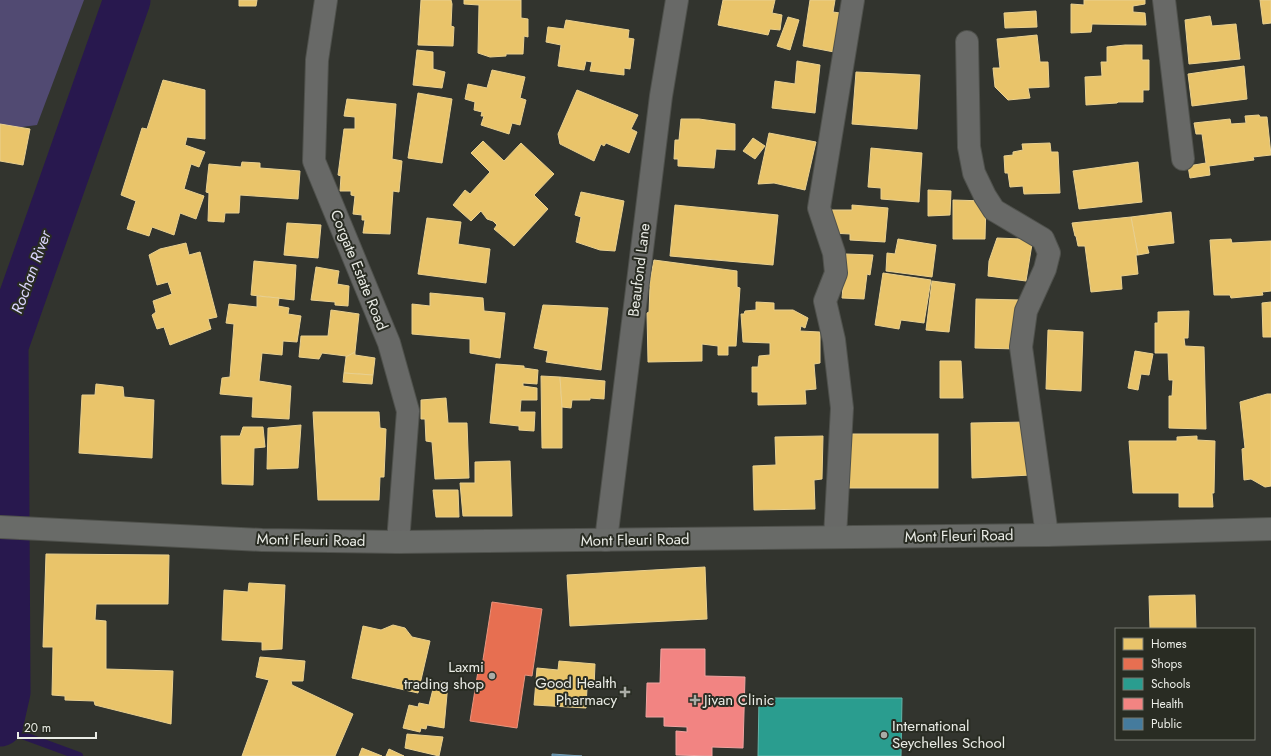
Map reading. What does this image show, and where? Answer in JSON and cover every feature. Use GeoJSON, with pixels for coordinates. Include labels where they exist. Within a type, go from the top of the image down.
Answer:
{"type":"FeatureCollection","features":[{"type":"Feature","properties":{"kind":"main road","name":"Mont Fleuri Road"},"geometry":{"type":"LineString","coordinates":[[0,527],[262,540],[398,542],[1047,534],[1271,529]]}},
{"type":"Feature","properties":{"kind":"street","name":"Corgate Estate Road"},"geometry":{"type":"LineString","coordinates":[[326,0],[317,60],[314,162],[389,344],[408,412],[398,542]]}},
{"type":"Feature","properties":{"kind":"street","name":"Beaufond Lane"},"geometry":{"type":"LineString","coordinates":[[606,540],[661,96],[677,0]]}},
{"type":"Feature","properties":{"kind":"street"},"geometry":{"type":"LineString","coordinates":[[835,537],[842,408],[834,340],[825,301],[836,274],[834,253],[819,208],[854,0]]}},
{"type":"Feature","properties":{"kind":"street"},"geometry":{"type":"LineString","coordinates":[[1164,0],[1183,159]]}},
{"type":"Feature","properties":{"kind":"street"},"geometry":{"type":"LineString","coordinates":[[967,42],[969,147],[974,173],[985,196],[994,210],[1043,239],[1049,253],[1045,269],[1026,311],[1020,347],[1047,534]]}},
{"type":"Feature","properties":{"kind":"shaded area"},"geometry":{"type":"Polygon","coordinates":[[[0,0],[84,0],[37,125],[7,129],[0,128],[0,0]]]}},
{"type":"Feature","properties":{"kind":"shaded area"},"geometry":{"type":"Polygon","coordinates":[[[0,690],[7,692],[0,717],[0,690]]]}},
{"type":"Feature","properties":{"kind":"building: Homes"},"geometry":{"type":"Polygon","coordinates":[[[239,0],[257,0],[256,6],[239,6],[239,0]]]}},
{"type":"Feature","properties":{"kind":"building: Homes"},"geometry":{"type":"Polygon","coordinates":[[[421,0],[451,0],[451,26],[454,27],[453,46],[418,45],[421,0]]]}},
{"type":"Feature","properties":{"kind":"building: Homes"},"geometry":{"type":"Polygon","coordinates":[[[464,0],[521,0],[521,18],[528,19],[528,37],[524,36],[523,54],[506,54],[506,56],[490,57],[478,53],[479,5],[464,4],[464,0]]]}},
{"type":"Feature","properties":{"kind":"building: Homes"},"geometry":{"type":"Polygon","coordinates":[[[723,0],[775,0],[772,13],[782,15],[780,30],[770,29],[768,35],[718,25],[723,0]]]}},
{"type":"Feature","properties":{"kind":"building: Homes"},"geometry":{"type":"Polygon","coordinates":[[[810,0],[835,0],[833,12],[840,13],[834,52],[803,46],[810,0]]]}},
{"type":"Feature","properties":{"kind":"building: Homes"},"geometry":{"type":"Polygon","coordinates":[[[1084,0],[1145,0],[1145,4],[1133,6],[1133,12],[1145,13],[1146,25],[1092,24],[1091,32],[1071,33],[1071,4],[1084,5],[1084,0]]]}},
{"type":"Feature","properties":{"kind":"building: Homes"},"geometry":{"type":"Polygon","coordinates":[[[1260,0],[1271,0],[1271,23],[1263,24],[1260,0]]]}},
{"type":"Feature","properties":{"kind":"building: Homes"},"geometry":{"type":"Polygon","coordinates":[[[1036,11],[1037,27],[1005,28],[1004,13],[1036,11]]]}},
{"type":"Feature","properties":{"kind":"building: Homes"},"geometry":{"type":"Polygon","coordinates":[[[1210,16],[1212,26],[1236,24],[1240,59],[1189,64],[1185,20],[1210,16]]]}},
{"type":"Feature","properties":{"kind":"building: Homes"},"geometry":{"type":"Polygon","coordinates":[[[788,17],[799,20],[790,50],[777,46],[788,17]]]}},
{"type":"Feature","properties":{"kind":"building: Homes"},"geometry":{"type":"Polygon","coordinates":[[[566,20],[629,30],[628,38],[634,39],[630,69],[624,68],[624,75],[590,71],[592,62],[586,61],[584,70],[558,66],[561,45],[546,42],[548,27],[564,29],[566,20]]]}},
{"type":"Feature","properties":{"kind":"building: Homes"},"geometry":{"type":"Polygon","coordinates":[[[1037,35],[1040,62],[1048,62],[1049,87],[1028,88],[1030,98],[1008,100],[995,87],[993,68],[1000,68],[997,39],[1037,35]]]}},
{"type":"Feature","properties":{"kind":"building: Homes"},"geometry":{"type":"Polygon","coordinates":[[[1142,45],[1142,60],[1149,60],[1149,90],[1143,90],[1143,102],[1118,102],[1086,105],[1085,77],[1102,76],[1101,62],[1107,62],[1107,47],[1142,45]]]}},
{"type":"Feature","properties":{"kind":"building: Homes"},"geometry":{"type":"Polygon","coordinates":[[[417,50],[433,52],[433,69],[445,72],[442,88],[413,85],[417,50]]]}},
{"type":"Feature","properties":{"kind":"building: Homes"},"geometry":{"type":"Polygon","coordinates":[[[797,61],[820,65],[815,113],[772,108],[775,81],[795,84],[797,61]]]}},
{"type":"Feature","properties":{"kind":"building: Homes"},"geometry":{"type":"Polygon","coordinates":[[[1244,66],[1247,99],[1192,106],[1188,74],[1244,66]]]}},
{"type":"Feature","properties":{"kind":"building: Homes"},"geometry":{"type":"Polygon","coordinates":[[[492,70],[525,77],[520,98],[526,100],[520,125],[512,123],[509,134],[481,125],[484,116],[481,116],[482,112],[474,110],[475,102],[465,99],[468,84],[487,88],[492,70]]]}},
{"type":"Feature","properties":{"kind":"building: Homes"},"geometry":{"type":"Polygon","coordinates":[[[856,72],[920,75],[917,129],[852,124],[856,72]]]}},
{"type":"Feature","properties":{"kind":"building: Homes"},"geometry":{"type":"Polygon","coordinates":[[[163,80],[205,90],[205,139],[187,137],[185,145],[205,152],[199,167],[191,164],[184,189],[204,196],[196,219],[180,213],[174,235],[152,227],[149,236],[127,229],[136,201],[121,195],[142,128],[147,129],[163,80]]]}},
{"type":"Feature","properties":{"kind":"building: Homes"},"geometry":{"type":"Polygon","coordinates":[[[577,90],[638,115],[631,129],[637,132],[629,153],[606,143],[604,146],[601,144],[594,161],[560,144],[558,134],[577,90]]]}},
{"type":"Feature","properties":{"kind":"building: Homes"},"geometry":{"type":"Polygon","coordinates":[[[418,93],[452,99],[442,163],[408,158],[418,93]]]}},
{"type":"Feature","properties":{"kind":"building: Homes"},"geometry":{"type":"Polygon","coordinates":[[[347,99],[396,104],[392,159],[402,161],[399,192],[393,191],[390,234],[363,233],[365,220],[362,220],[362,215],[353,214],[355,196],[351,195],[351,191],[340,191],[341,176],[338,175],[344,129],[355,129],[355,117],[344,116],[347,99]]]}},
{"type":"Feature","properties":{"kind":"building: Homes"},"geometry":{"type":"Polygon","coordinates":[[[1259,115],[1260,117],[1267,117],[1271,155],[1253,157],[1254,160],[1209,166],[1210,175],[1190,178],[1188,166],[1206,163],[1202,134],[1196,134],[1194,123],[1230,119],[1231,124],[1246,123],[1245,116],[1259,115]]]}},
{"type":"Feature","properties":{"kind":"building: Homes"},"geometry":{"type":"Polygon","coordinates":[[[681,119],[699,119],[735,124],[735,150],[716,149],[714,168],[678,166],[678,159],[674,159],[675,140],[679,140],[681,119]]]}},
{"type":"Feature","properties":{"kind":"building: Homes"},"geometry":{"type":"Polygon","coordinates":[[[0,124],[30,129],[23,165],[0,161],[0,124]]]}},
{"type":"Feature","properties":{"kind":"building: Homes"},"geometry":{"type":"Polygon","coordinates":[[[769,133],[816,142],[805,190],[774,183],[758,184],[769,133]]]}},
{"type":"Feature","properties":{"kind":"building: Homes"},"geometry":{"type":"Polygon","coordinates":[[[753,138],[765,146],[755,159],[743,151],[753,138]]]}},
{"type":"Feature","properties":{"kind":"building: Homes"},"geometry":{"type":"Polygon","coordinates":[[[483,141],[504,161],[521,143],[554,174],[534,195],[548,209],[514,246],[494,229],[497,225],[493,221],[487,219],[481,211],[471,221],[453,205],[465,190],[470,194],[490,172],[471,153],[483,141]]]}},
{"type":"Feature","properties":{"kind":"building: Homes"},"geometry":{"type":"Polygon","coordinates":[[[1050,143],[1051,152],[1058,152],[1060,193],[1024,194],[1023,186],[1010,187],[1008,173],[1005,173],[1004,156],[1013,155],[1013,152],[1023,150],[1022,144],[1050,143]]]}},
{"type":"Feature","properties":{"kind":"building: Homes"},"geometry":{"type":"Polygon","coordinates":[[[871,148],[922,153],[919,202],[881,199],[881,188],[868,187],[871,148]]]}},
{"type":"Feature","properties":{"kind":"building: Homes"},"geometry":{"type":"Polygon","coordinates":[[[242,162],[260,163],[260,168],[300,171],[298,199],[240,195],[239,213],[225,213],[224,222],[208,221],[209,193],[206,192],[209,164],[241,167],[242,162]]]}},
{"type":"Feature","properties":{"kind":"building: Homes"},"geometry":{"type":"Polygon","coordinates":[[[1138,162],[1142,202],[1079,209],[1073,171],[1138,162]]]}},
{"type":"Feature","properties":{"kind":"building: Homes"},"geometry":{"type":"Polygon","coordinates":[[[928,190],[951,191],[950,215],[928,216],[928,190]]]}},
{"type":"Feature","properties":{"kind":"building: Homes"},"geometry":{"type":"Polygon","coordinates":[[[581,192],[624,201],[615,251],[600,250],[576,242],[581,217],[575,215],[581,192]]]}},
{"type":"Feature","properties":{"kind":"building: Homes"},"geometry":{"type":"Polygon","coordinates":[[[953,200],[986,201],[985,239],[953,239],[953,200]]]}},
{"type":"Feature","properties":{"kind":"building: Homes"},"geometry":{"type":"Polygon","coordinates":[[[675,205],[778,215],[773,265],[670,256],[675,205]]]}},
{"type":"Feature","properties":{"kind":"building: Homes"},"geometry":{"type":"Polygon","coordinates":[[[852,205],[888,208],[885,242],[850,240],[850,234],[830,233],[829,210],[852,210],[852,205]]]}},
{"type":"Feature","properties":{"kind":"building: Homes"},"geometry":{"type":"Polygon","coordinates":[[[1171,212],[1174,243],[1147,246],[1149,253],[1138,255],[1131,217],[1171,212]]]}},
{"type":"Feature","properties":{"kind":"building: Homes"},"geometry":{"type":"Polygon","coordinates":[[[1131,217],[1138,255],[1136,255],[1138,274],[1121,276],[1122,289],[1091,292],[1085,246],[1078,246],[1072,223],[1131,217]]]}},
{"type":"Feature","properties":{"kind":"building: Homes"},"geometry":{"type":"Polygon","coordinates":[[[427,218],[461,222],[458,244],[490,249],[486,283],[418,274],[427,218]]]}},
{"type":"Feature","properties":{"kind":"building: Homes"},"geometry":{"type":"Polygon","coordinates":[[[287,223],[321,225],[318,258],[284,255],[287,223]]]}},
{"type":"Feature","properties":{"kind":"building: Homes"},"geometry":{"type":"Polygon","coordinates":[[[997,238],[1021,239],[1032,244],[1026,281],[988,276],[989,261],[997,238]]]}},
{"type":"Feature","properties":{"kind":"building: Homes"},"geometry":{"type":"Polygon","coordinates":[[[898,239],[936,245],[932,277],[886,271],[887,253],[895,254],[898,239]]]}},
{"type":"Feature","properties":{"kind":"building: Homes"},"geometry":{"type":"Polygon","coordinates":[[[1231,239],[1232,243],[1271,241],[1271,291],[1262,292],[1263,295],[1231,298],[1230,295],[1214,295],[1210,240],[1231,239]]]}},
{"type":"Feature","properties":{"kind":"building: Homes"},"geometry":{"type":"Polygon","coordinates":[[[186,243],[189,255],[200,252],[217,317],[208,319],[211,329],[170,345],[164,327],[157,329],[152,315],[156,312],[153,301],[172,294],[168,282],[157,285],[149,255],[160,249],[186,243]]]}},
{"type":"Feature","properties":{"kind":"building: Homes"},"geometry":{"type":"Polygon","coordinates":[[[846,254],[873,255],[870,275],[867,274],[864,299],[842,298],[846,254]]]}},
{"type":"Feature","properties":{"kind":"building: Homes"},"geometry":{"type":"Polygon","coordinates":[[[654,260],[737,271],[737,287],[740,288],[736,346],[728,346],[728,355],[718,355],[718,346],[702,344],[702,361],[648,362],[647,313],[649,312],[649,286],[654,260]]]}},
{"type":"Feature","properties":{"kind":"building: Homes"},"geometry":{"type":"Polygon","coordinates":[[[254,261],[296,265],[294,300],[251,295],[254,261]]]}},
{"type":"Feature","properties":{"kind":"building: Homes"},"geometry":{"type":"Polygon","coordinates":[[[316,267],[339,271],[337,284],[349,286],[348,306],[335,305],[335,302],[311,300],[316,267]]]}},
{"type":"Feature","properties":{"kind":"building: Homes"},"geometry":{"type":"Polygon","coordinates":[[[883,273],[931,280],[924,323],[901,320],[899,329],[875,325],[883,273]]]}},
{"type":"Feature","properties":{"kind":"building: Homes"},"geometry":{"type":"Polygon","coordinates":[[[932,281],[955,284],[949,332],[926,330],[932,281]]]}},
{"type":"Feature","properties":{"kind":"building: Homes"},"geometry":{"type":"Polygon","coordinates":[[[430,293],[483,298],[484,311],[505,313],[500,358],[470,353],[470,339],[412,334],[412,304],[430,306],[430,293]]]}},
{"type":"Feature","properties":{"kind":"building: Homes"},"geometry":{"type":"Polygon","coordinates":[[[257,296],[279,298],[278,306],[289,308],[288,314],[301,316],[297,342],[283,341],[282,355],[262,353],[259,381],[291,386],[289,419],[252,417],[253,397],[220,394],[222,378],[230,377],[234,324],[226,323],[229,304],[257,307],[257,296]]]}},
{"type":"Feature","properties":{"kind":"building: Homes"},"geometry":{"type":"Polygon","coordinates":[[[976,299],[1021,300],[1019,349],[975,348],[976,299]]]}},
{"type":"Feature","properties":{"kind":"building: Homes"},"geometry":{"type":"Polygon","coordinates":[[[756,302],[774,303],[774,310],[793,310],[808,318],[805,328],[801,326],[800,331],[820,332],[820,363],[814,364],[816,389],[805,390],[806,404],[758,405],[758,392],[752,392],[752,367],[758,367],[759,356],[770,355],[770,343],[743,342],[741,314],[744,314],[745,311],[756,310],[756,302]]]}},
{"type":"Feature","properties":{"kind":"building: Homes"},"geometry":{"type":"Polygon","coordinates":[[[1271,302],[1271,337],[1263,337],[1262,303],[1271,302]]]}},
{"type":"Feature","properties":{"kind":"building: Homes"},"geometry":{"type":"Polygon","coordinates":[[[543,305],[608,308],[601,370],[546,362],[548,351],[534,348],[543,305]]]}},
{"type":"Feature","properties":{"kind":"building: Homes"},"geometry":{"type":"Polygon","coordinates":[[[331,310],[359,314],[355,352],[346,357],[322,353],[319,359],[299,357],[301,336],[328,336],[331,310]]]}},
{"type":"Feature","properties":{"kind":"building: Homes"},"geometry":{"type":"Polygon","coordinates":[[[1189,311],[1188,338],[1184,338],[1185,346],[1204,347],[1206,429],[1169,428],[1169,396],[1172,396],[1173,380],[1169,380],[1168,353],[1155,353],[1155,323],[1158,323],[1158,312],[1189,311]]]}},
{"type":"Feature","properties":{"kind":"building: Homes"},"geometry":{"type":"Polygon","coordinates":[[[1048,330],[1083,332],[1081,391],[1046,389],[1048,330]]]}},
{"type":"Feature","properties":{"kind":"building: Homes"},"geometry":{"type":"Polygon","coordinates":[[[1135,351],[1153,354],[1149,375],[1141,374],[1138,390],[1128,388],[1135,351]]]}},
{"type":"Feature","properties":{"kind":"building: Homes"},"geometry":{"type":"Polygon","coordinates":[[[355,352],[355,355],[375,358],[373,375],[344,373],[346,357],[355,352]]]}},
{"type":"Feature","properties":{"kind":"building: Homes"},"geometry":{"type":"Polygon","coordinates":[[[940,361],[961,361],[963,398],[940,398],[940,361]]]}},
{"type":"Feature","properties":{"kind":"building: Homes"},"geometry":{"type":"Polygon","coordinates":[[[496,364],[524,366],[524,368],[538,370],[537,384],[523,383],[523,386],[537,388],[537,400],[521,400],[520,412],[535,412],[534,431],[519,430],[519,426],[490,423],[496,364]]]}},
{"type":"Feature","properties":{"kind":"building: Homes"},"geometry":{"type":"Polygon","coordinates":[[[344,373],[373,375],[372,384],[343,382],[344,373]]]}},
{"type":"Feature","properties":{"kind":"building: Homes"},"geometry":{"type":"Polygon","coordinates":[[[541,376],[560,377],[562,448],[542,448],[541,376]]]}},
{"type":"Feature","properties":{"kind":"building: Homes"},"geometry":{"type":"Polygon","coordinates":[[[560,377],[605,381],[604,399],[590,398],[590,400],[572,400],[571,408],[562,407],[560,377]]]}},
{"type":"Feature","properties":{"kind":"building: Homes"},"geometry":{"type":"Polygon","coordinates":[[[96,384],[123,387],[124,397],[154,400],[152,458],[79,453],[82,395],[95,395],[96,384]]]}},
{"type":"Feature","properties":{"kind":"building: Homes"},"geometry":{"type":"Polygon","coordinates":[[[1271,394],[1271,486],[1265,487],[1251,479],[1244,480],[1242,449],[1245,448],[1240,402],[1271,394]]]}},
{"type":"Feature","properties":{"kind":"building: Homes"},"geometry":{"type":"Polygon","coordinates":[[[446,398],[448,423],[467,423],[469,478],[435,479],[432,442],[426,441],[425,419],[421,419],[421,400],[446,398]]]}},
{"type":"Feature","properties":{"kind":"building: Homes"},"geometry":{"type":"Polygon","coordinates":[[[313,412],[379,412],[380,428],[386,429],[384,477],[380,477],[379,500],[318,500],[313,412]]]}},
{"type":"Feature","properties":{"kind":"building: Homes"},"geometry":{"type":"Polygon","coordinates":[[[1029,422],[1031,475],[972,478],[971,423],[1029,422]]]}},
{"type":"Feature","properties":{"kind":"building: Homes"},"geometry":{"type":"Polygon","coordinates":[[[301,425],[298,468],[267,469],[268,428],[301,425]]]}},
{"type":"Feature","properties":{"kind":"building: Homes"},"geometry":{"type":"Polygon","coordinates":[[[243,427],[263,427],[265,447],[254,448],[253,485],[222,484],[221,436],[240,436],[243,427]]]}},
{"type":"Feature","properties":{"kind":"building: Homes"},"geometry":{"type":"Polygon","coordinates":[[[849,434],[938,434],[938,488],[849,488],[849,434]]]}},
{"type":"Feature","properties":{"kind":"building: Homes"},"geometry":{"type":"Polygon","coordinates":[[[823,436],[822,479],[814,480],[815,509],[754,510],[753,466],[776,465],[775,437],[823,436]]]}},
{"type":"Feature","properties":{"kind":"building: Homes"},"geometry":{"type":"Polygon","coordinates":[[[1197,436],[1197,440],[1215,441],[1214,493],[1212,493],[1213,507],[1179,507],[1179,493],[1133,493],[1129,441],[1177,441],[1177,437],[1197,436]]]}},
{"type":"Feature","properties":{"kind":"building: Homes"},"geometry":{"type":"Polygon","coordinates":[[[510,461],[512,516],[463,516],[460,483],[475,483],[475,462],[510,461]]]}},
{"type":"Feature","properties":{"kind":"building: Homes"},"geometry":{"type":"Polygon","coordinates":[[[433,490],[458,490],[459,517],[436,517],[433,490]]]}},
{"type":"Feature","properties":{"kind":"building: Homes"},"geometry":{"type":"Polygon","coordinates":[[[46,554],[169,555],[168,604],[96,604],[95,620],[106,621],[106,669],[173,671],[171,724],[95,705],[94,701],[65,700],[65,696],[52,695],[53,647],[43,647],[46,554]]]}},
{"type":"Feature","properties":{"kind":"building: Homes"},"geometry":{"type":"Polygon","coordinates":[[[705,567],[707,619],[570,626],[567,575],[705,567]]]}},
{"type":"Feature","properties":{"kind":"building: Homes"},"geometry":{"type":"Polygon","coordinates":[[[249,583],[285,585],[282,649],[262,650],[262,642],[222,640],[224,590],[248,592],[249,583]]]}},
{"type":"Feature","properties":{"kind":"building: Homes"},"geometry":{"type":"Polygon","coordinates":[[[1195,595],[1196,628],[1150,628],[1149,596],[1195,595]]]}},
{"type":"Feature","properties":{"kind":"building: Homes"},"geometry":{"type":"Polygon","coordinates":[[[393,625],[405,628],[412,637],[430,641],[418,693],[352,678],[363,626],[381,630],[393,625]]]}},
{"type":"Feature","properties":{"kind":"building: Homes"},"geometry":{"type":"Polygon","coordinates":[[[260,657],[305,661],[303,681],[291,681],[292,685],[353,714],[335,756],[242,756],[269,680],[256,677],[260,657]]]}},
{"type":"Feature","properties":{"kind":"building: Homes"},"geometry":{"type":"Polygon","coordinates":[[[559,661],[595,664],[594,688],[587,688],[586,708],[534,705],[537,668],[558,670],[559,661]]]}},
{"type":"Feature","properties":{"kind":"building: Homes"},"geometry":{"type":"Polygon","coordinates":[[[435,681],[448,683],[444,728],[427,725],[426,729],[421,728],[420,732],[403,728],[409,705],[418,707],[419,703],[429,705],[435,681]]]}},
{"type":"Feature","properties":{"kind":"building: Homes"},"geometry":{"type":"Polygon","coordinates":[[[407,734],[443,737],[439,756],[405,748],[407,734]]]}},
{"type":"Feature","properties":{"kind":"building: Homes"},"geometry":{"type":"Polygon","coordinates":[[[362,748],[382,756],[359,756],[362,748]]]}},
{"type":"Feature","properties":{"kind":"building: Homes"},"geometry":{"type":"Polygon","coordinates":[[[389,749],[404,756],[386,756],[389,749]]]}},
{"type":"Feature","properties":{"kind":"building: Shops"},"geometry":{"type":"Polygon","coordinates":[[[492,602],[542,609],[532,676],[525,675],[517,728],[470,721],[479,665],[482,666],[492,602]]]}},
{"type":"Feature","properties":{"kind":"building: Schools"},"geometry":{"type":"Polygon","coordinates":[[[759,698],[902,698],[901,756],[758,756],[759,698]]]}},
{"type":"Feature","properties":{"kind":"building: Health","name":"Jivan Clinic"},"geometry":{"type":"Polygon","coordinates":[[[661,649],[705,649],[705,676],[745,677],[743,748],[712,747],[712,756],[676,755],[676,731],[687,732],[687,727],[664,726],[664,717],[646,717],[647,683],[660,683],[661,649]]]}},
{"type":"Feature","properties":{"kind":"building: Public"},"geometry":{"type":"Polygon","coordinates":[[[552,754],[582,756],[552,756],[552,754]]]}},
{"type":"Feature","properties":{"kind":"waterway","name":"Rochan River"},"geometry":{"type":"LineString","coordinates":[[0,723],[7,692],[5,346],[127,0]]}},
{"type":"Feature","properties":{"kind":"waterway"},"geometry":{"type":"LineString","coordinates":[[0,727],[79,756]]}},
{"type":"Feature","properties":{"kind":"place","name":"Laxmi trading shop"},"geometry":{"type":"Point","coordinates":[492,676]}},
{"type":"Feature","properties":{"kind":"place","name":"Good Health Pharmacy"},"geometry":{"type":"Point","coordinates":[625,692]}},
{"type":"Feature","properties":{"kind":"place","name":"Jivan Clinic"},"geometry":{"type":"Point","coordinates":[695,700]}},
{"type":"Feature","properties":{"kind":"place","name":"International Seychelles School"},"geometry":{"type":"Point","coordinates":[884,735]}}]}
